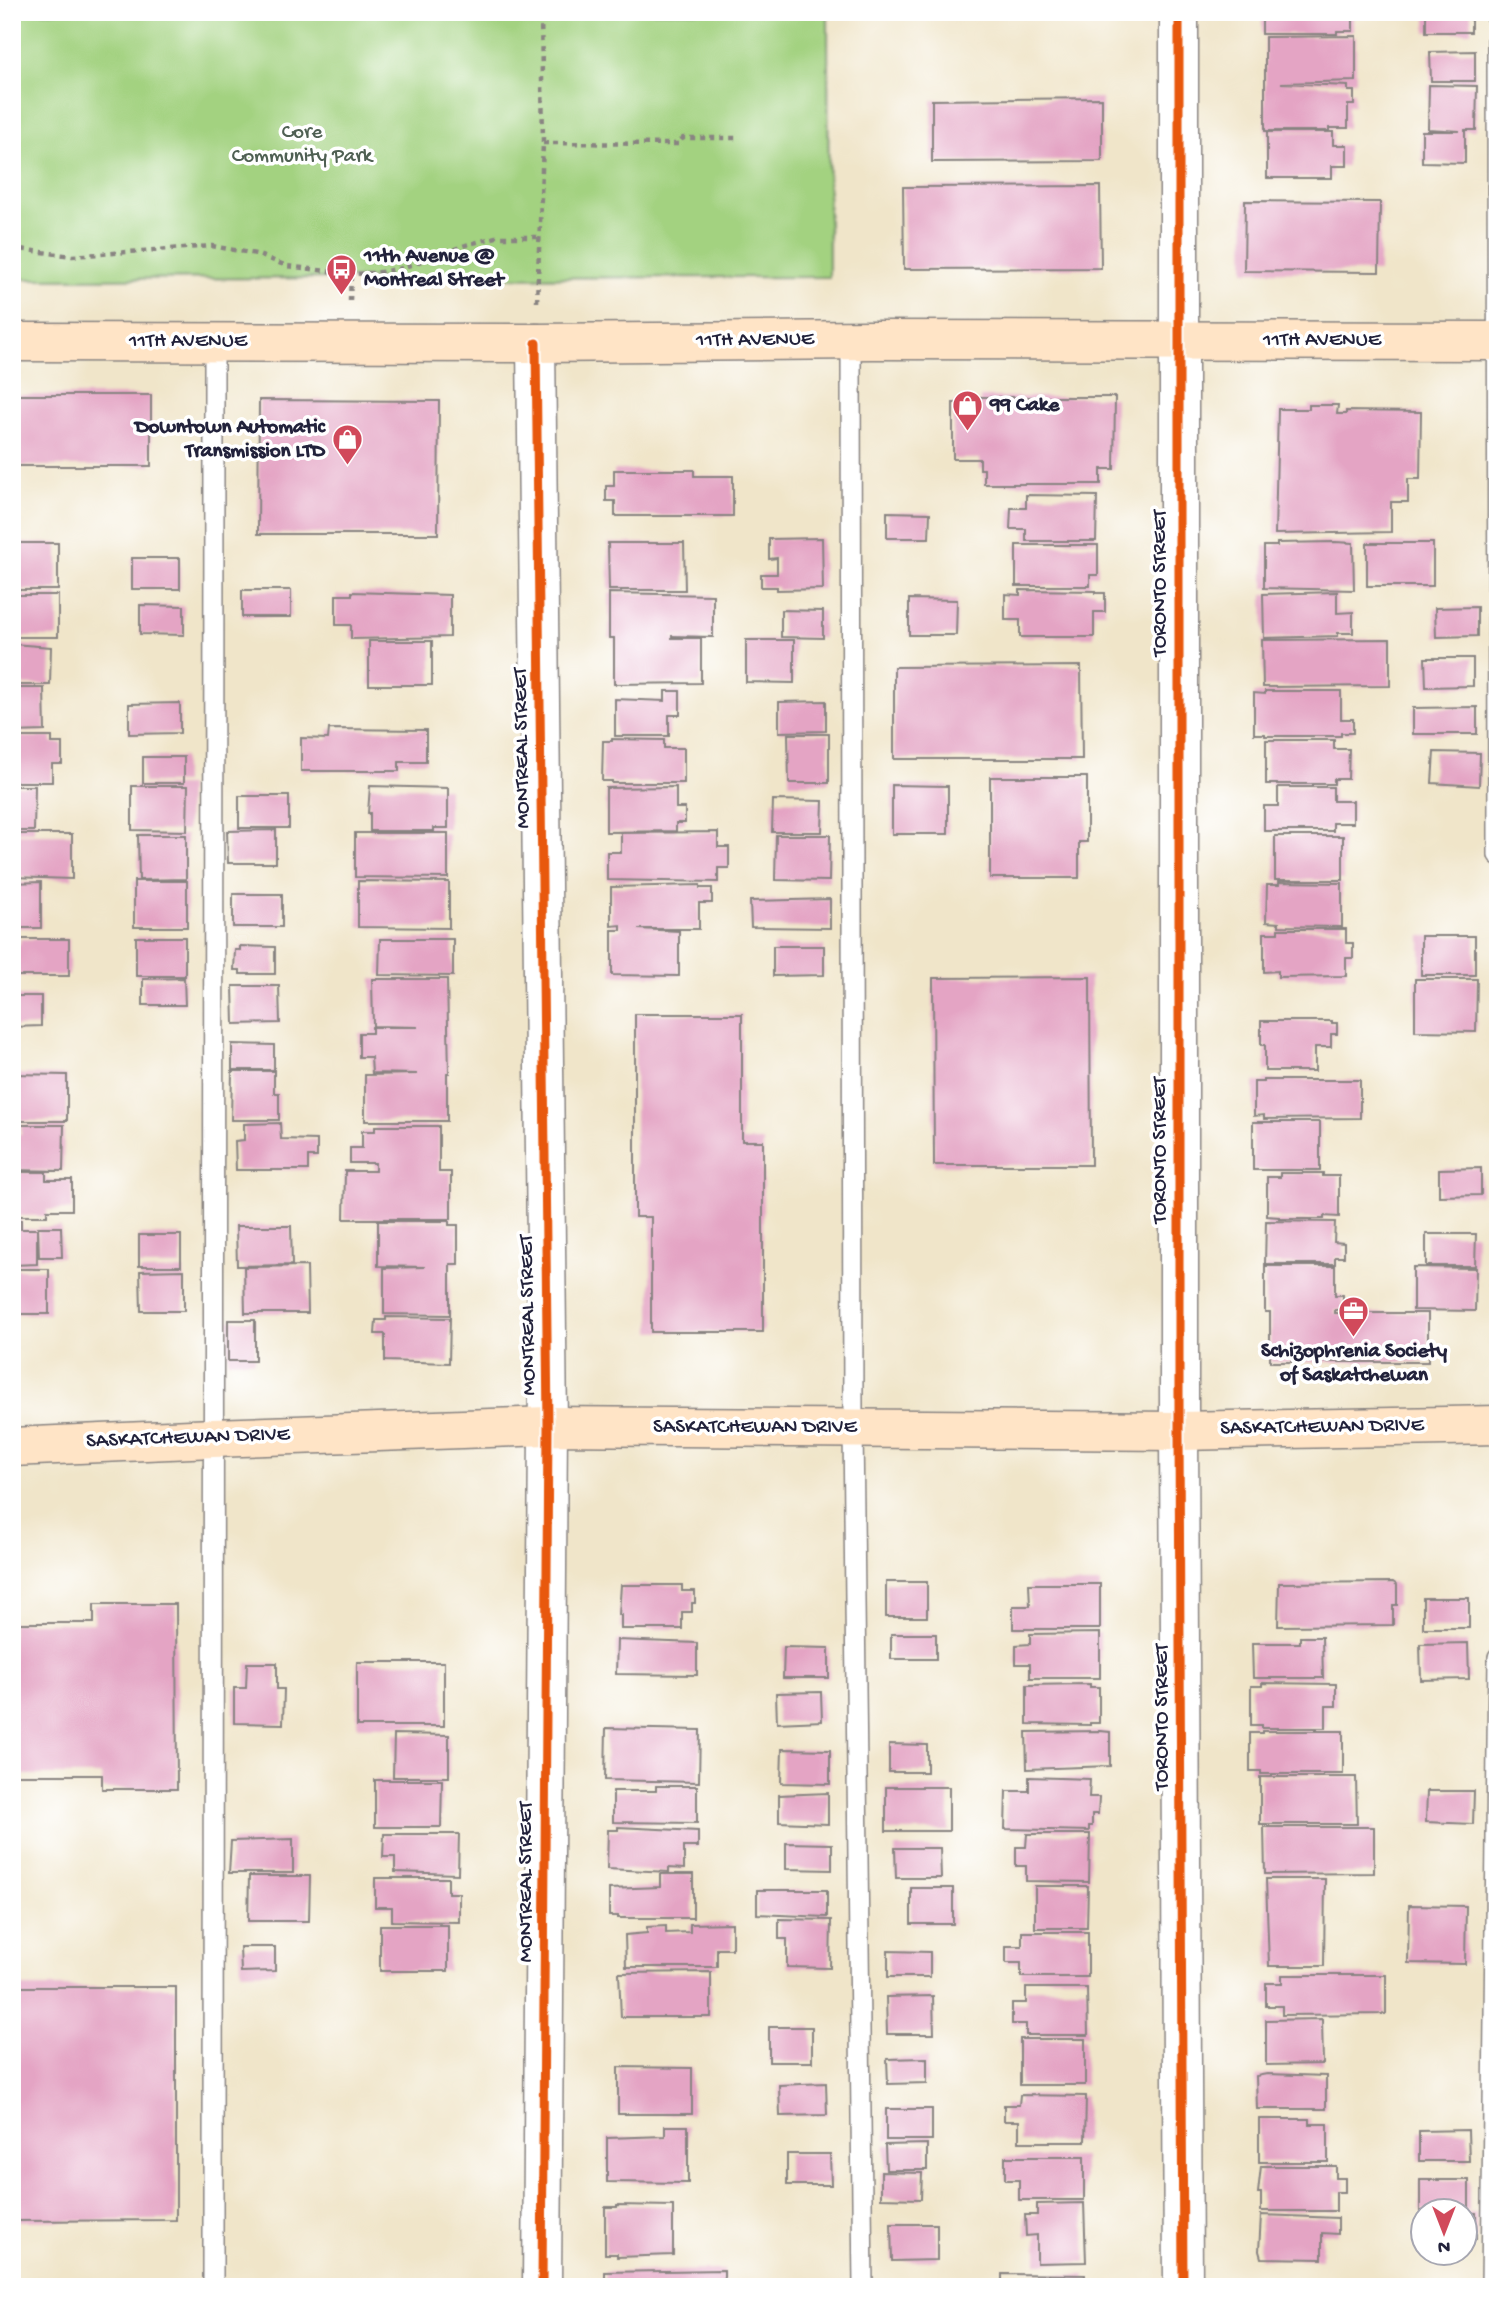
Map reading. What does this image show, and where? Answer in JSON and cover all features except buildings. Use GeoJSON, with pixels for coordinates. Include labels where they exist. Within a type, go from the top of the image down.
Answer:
{"type":"FeatureCollection","features":[{"type":"Feature","properties":{"kind":"main road","name":"11TH AVENUE"},"geometry":{"type":"LineString","coordinates":[[12,342],[1497,341]]}},
{"type":"Feature","properties":{"kind":"main road","name":"SASKATCHEWAN DRIVE"},"geometry":{"type":"LineString","coordinates":[[12,1447],[548,1426],[1179,1431],[1498,1425]]}},
{"type":"Feature","properties":{"kind":"street","name":"TORONTO STREET"},"geometry":{"type":"LineString","coordinates":[[1180,12],[1179,1431],[1183,2287]]}},
{"type":"Feature","properties":{"kind":"street","name":"MONTREAL STREET"},"geometry":{"type":"LineString","coordinates":[[536,343],[548,1426],[542,2287]]}},
{"type":"Feature","properties":{"kind":"lane"},"geometry":{"type":"LineString","coordinates":[[1497,12],[1498,855]]}},
{"type":"Feature","properties":{"kind":"lane"},"geometry":{"type":"LineString","coordinates":[[213,2287],[214,341]]}},
{"type":"Feature","properties":{"kind":"lane"},"geometry":{"type":"LineString","coordinates":[[851,341],[853,1429],[863,2287]]}},
{"type":"Feature","properties":{"kind":"lane"},"geometry":{"type":"LineString","coordinates":[[1491,2287],[1498,1657]]}},
{"type":"Feature","properties":{"kind":"path"},"geometry":{"type":"LineString","coordinates":[[536,343],[542,143],[541,12]]}},
{"type":"Feature","properties":{"kind":"path"},"geometry":{"type":"LineString","coordinates":[[542,143],[678,144],[683,138],[738,138]]}},
{"type":"Feature","properties":{"kind":"path"},"geometry":{"type":"LineString","coordinates":[[12,248],[72,256],[212,246],[256,254],[287,266],[351,274],[402,268],[496,237],[539,237]]}},
{"type":"Feature","properties":{"kind":"green space","name":"Core Community Park"},"geometry":{"type":"Polygon","coordinates":[[[12,12],[828,12],[829,277],[12,279],[12,12]]]}},
{"type":"Feature","properties":{"kind":"cycle path"},"geometry":{"type":"LineString","coordinates":[[1179,12],[1179,1431],[1183,2287]]}},
{"type":"Feature","properties":{"kind":"cycle path"},"geometry":{"type":"LineString","coordinates":[[536,343],[548,1426],[542,2287]]}},
{"type":"Feature","properties":{"kind":"place","name":"11th Avenue @ Montreal Street"},"geometry":{"type":"Point","coordinates":[341,296]}},
{"type":"Feature","properties":{"kind":"place","name":"99 Cake"},"geometry":{"type":"Point","coordinates":[967,433]}},
{"type":"Feature","properties":{"kind":"place","name":"Downtown Automatic Transmission LTD"},"geometry":{"type":"Point","coordinates":[348,467]}},
{"type":"Feature","properties":{"kind":"place","name":"Schizophrenia Society of Saskatchewan"},"geometry":{"type":"Point","coordinates":[1354,1339]}}]}
